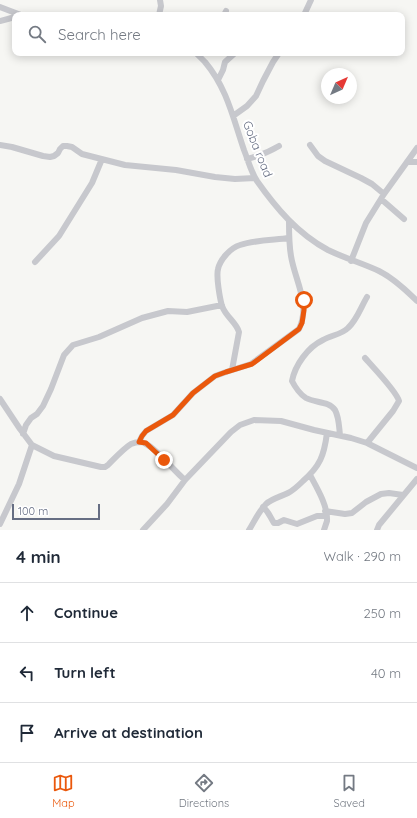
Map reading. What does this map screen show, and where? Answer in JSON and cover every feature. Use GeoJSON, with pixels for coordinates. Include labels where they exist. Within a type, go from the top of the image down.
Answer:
{"type":"FeatureCollection","features":[{"type":"Feature","properties":{"kind":"street"},"geometry":{"type":"LineString","coordinates":[[160,0],[160,12]]}},
{"type":"Feature","properties":{"kind":"street"},"geometry":{"type":"LineString","coordinates":[[308,12],[311,0]]}},
{"type":"Feature","properties":{"kind":"street"},"geometry":{"type":"LineString","coordinates":[[0,7],[13,12]]}},
{"type":"Feature","properties":{"kind":"street"},"geometry":{"type":"LineString","coordinates":[[0,21],[12,18]]}},
{"type":"Feature","properties":{"kind":"street","name":"Goba road"},"geometry":{"type":"LineString","coordinates":[[200,56],[223,89],[247,159],[256,178],[270,199],[289,221],[303,234],[327,249],[380,272],[405,289],[417,301]]}},
{"type":"Feature","properties":{"kind":"street"},"geometry":{"type":"LineString","coordinates":[[218,80],[225,62],[232,56]]}},
{"type":"Feature","properties":{"kind":"street"},"geometry":{"type":"LineString","coordinates":[[233,116],[247,106],[256,96],[277,56]]}},
{"type":"Feature","properties":{"kind":"street"},"geometry":{"type":"LineString","coordinates":[[0,145],[50,157],[54,156],[63,146],[67,146],[72,147],[82,154],[125,165],[176,170],[235,179],[256,178]]}},
{"type":"Feature","properties":{"kind":"street"},"geometry":{"type":"LineString","coordinates":[[310,145],[318,156],[325,161],[372,184],[382,197],[404,219]]}},
{"type":"Feature","properties":{"kind":"street"},"geometry":{"type":"LineString","coordinates":[[247,159],[257,157],[279,146]]}},
{"type":"Feature","properties":{"kind":"street"},"geometry":{"type":"LineString","coordinates":[[351,260],[366,223],[382,197],[417,148]]}},
{"type":"Feature","properties":{"kind":"street"},"geometry":{"type":"LineString","coordinates":[[35,262],[59,236],[92,183],[102,159]]}},
{"type":"Feature","properties":{"kind":"street"},"geometry":{"type":"LineString","coordinates":[[407,162],[417,162]]}},
{"type":"Feature","properties":{"kind":"street"},"geometry":{"type":"LineString","coordinates":[[139,442],[146,431],[173,415],[193,393],[215,376],[252,364],[299,329],[302,323],[304,300],[294,271],[289,238],[289,221]]}},
{"type":"Feature","properties":{"kind":"street"},"geometry":{"type":"LineString","coordinates":[[232,370],[239,332],[238,328],[226,314],[222,305],[217,278],[221,263],[227,254],[238,245],[289,238]]}},
{"type":"Feature","properties":{"kind":"street"},"geometry":{"type":"LineString","coordinates":[[340,435],[338,420],[334,408],[330,405],[307,398],[301,394],[292,381],[298,364],[308,351],[324,339],[348,328],[356,318],[367,297]]}},
{"type":"Feature","properties":{"kind":"street"},"geometry":{"type":"LineString","coordinates":[[23,434],[26,425],[31,418],[37,414],[43,406],[64,355],[73,345],[99,337],[142,318],[168,311],[187,312],[222,305]]}},
{"type":"Feature","properties":{"kind":"street"},"geometry":{"type":"LineString","coordinates":[[365,358],[393,391],[399,401],[393,411],[367,443]]}},
{"type":"Feature","properties":{"kind":"street"},"geometry":{"type":"LineString","coordinates":[[0,399],[32,445],[54,456],[105,467],[131,444],[139,442],[146,443],[185,480]]}},
{"type":"Feature","properties":{"kind":"street"},"geometry":{"type":"LineString","coordinates":[[143,530],[167,504],[185,480],[231,432],[240,425],[254,420],[282,421],[351,438],[367,443],[417,468]]}},
{"type":"Feature","properties":{"kind":"street"},"geometry":{"type":"LineString","coordinates":[[249,530],[263,507],[273,499],[293,490],[310,475],[322,457],[327,433]]}},
{"type":"Feature","properties":{"kind":"street"},"geometry":{"type":"LineString","coordinates":[[0,524],[19,484],[32,445]]}},
{"type":"Feature","properties":{"kind":"street"},"geometry":{"type":"LineString","coordinates":[[310,475],[320,494],[326,514],[327,520],[324,530]]}},
{"type":"Feature","properties":{"kind":"street"},"geometry":{"type":"LineString","coordinates":[[377,530],[379,525],[417,479]]}},
{"type":"Feature","properties":{"kind":"street"},"geometry":{"type":"LineString","coordinates":[[263,507],[268,511],[274,523],[278,524],[284,520],[297,524],[326,514],[352,513],[366,502],[381,494],[389,493],[403,495]]}},
{"type":"Feature","properties":{"kind":"route"},"geometry":{"type":"LineString","coordinates":[[164,460],[146,443],[139,442],[146,431],[173,415],[193,393],[215,376],[252,364],[292,335],[299,329],[302,323],[304,300]]}}]}
